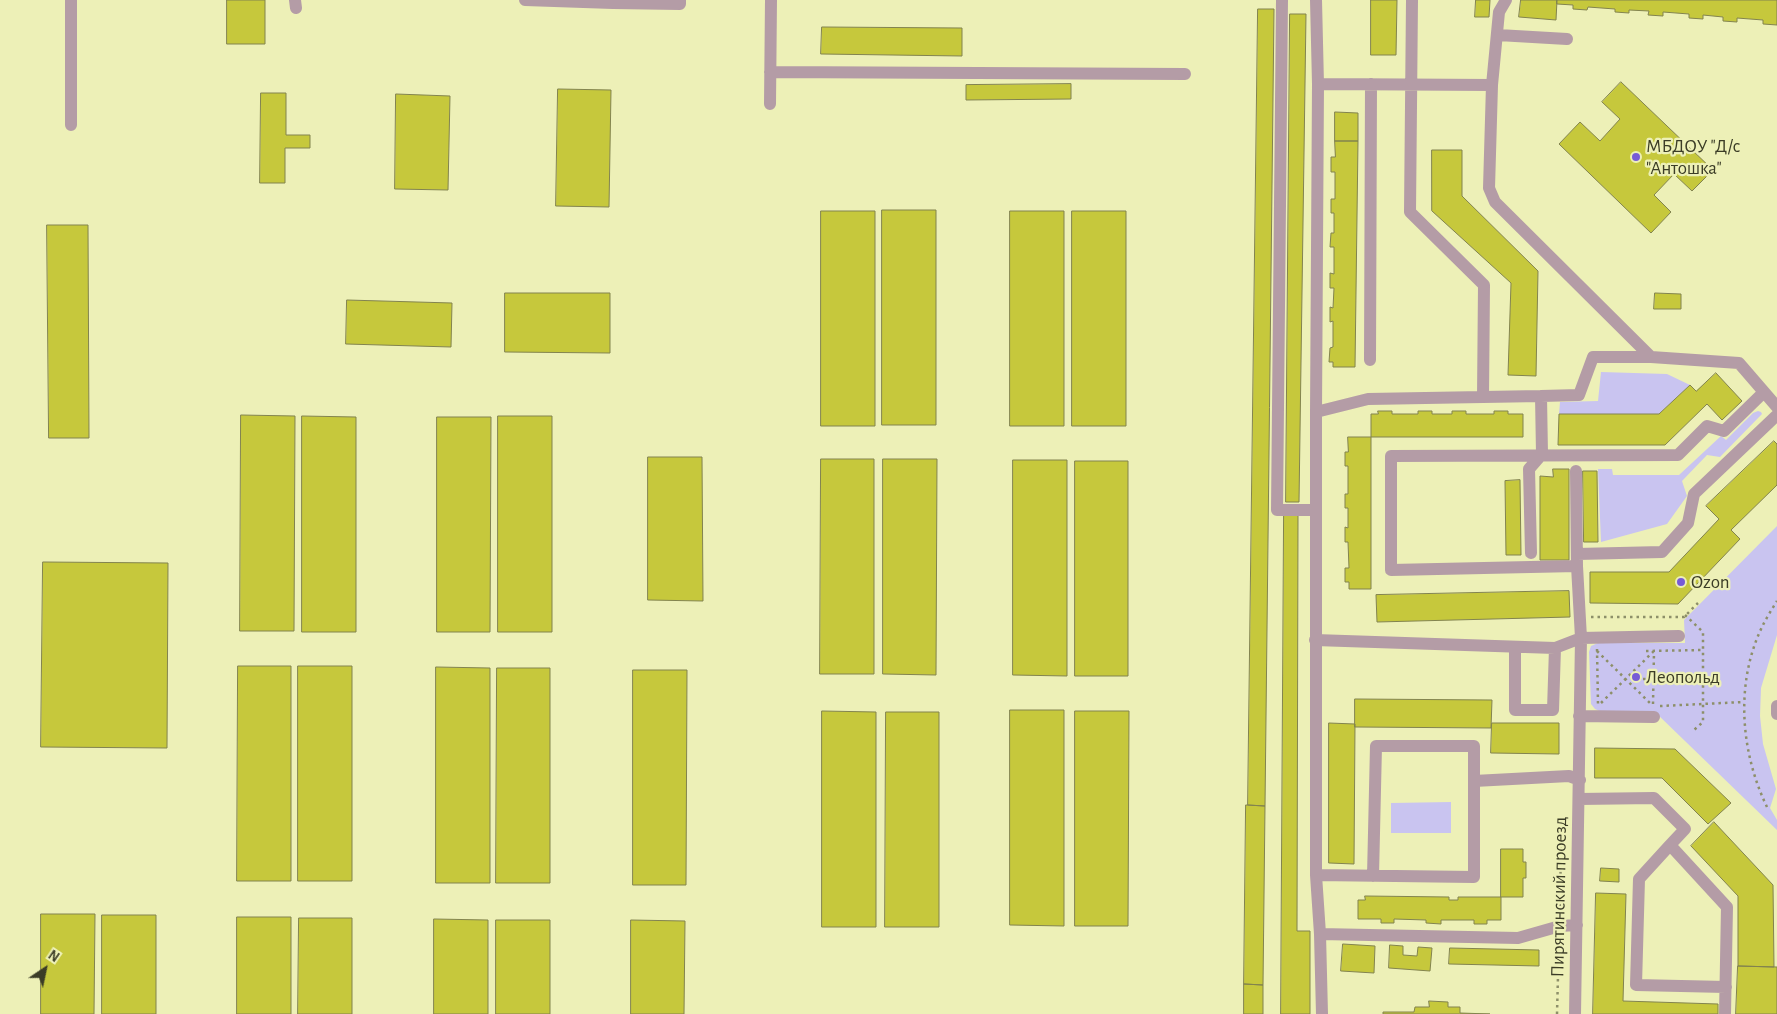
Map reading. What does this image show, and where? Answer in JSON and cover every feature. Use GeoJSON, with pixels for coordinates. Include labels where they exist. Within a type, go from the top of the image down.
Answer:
{"type":"FeatureCollection","features":[{"type":"Feature","properties":{"kind":"street"},"geometry":{"type":"LineString","coordinates":[[71,0],[71,125]]}},
{"type":"Feature","properties":{"kind":"street"},"geometry":{"type":"LineString","coordinates":[[525,0],[680,4],[680,0]]}},
{"type":"Feature","properties":{"kind":"street"},"geometry":{"type":"LineString","coordinates":[[770,104],[771,0]]}},
{"type":"Feature","properties":{"kind":"street"},"geometry":{"type":"LineString","coordinates":[[1282,0],[1277,510],[1316,510]]}},
{"type":"Feature","properties":{"kind":"street"},"geometry":{"type":"LineString","coordinates":[[1316,0],[1318,84],[1315,640],[1316,875],[1322,1014]]}},
{"type":"Feature","properties":{"kind":"street"},"geometry":{"type":"LineString","coordinates":[[1412,0],[1410,212],[1484,285],[1483,397]]}},
{"type":"Feature","properties":{"kind":"street"},"geometry":{"type":"LineString","coordinates":[[1506,0],[1499,12],[1492,85],[1489,188],[1495,202],[1651,357]]}},
{"type":"Feature","properties":{"kind":"street"},"geometry":{"type":"LineString","coordinates":[[1498,35],[1568,39]]}},
{"type":"Feature","properties":{"kind":"street"},"geometry":{"type":"LineString","coordinates":[[770,72],[1185,74]]}},
{"type":"Feature","properties":{"kind":"street"},"geometry":{"type":"LineString","coordinates":[[1318,84],[1492,85]]}},
{"type":"Feature","properties":{"kind":"street"},"geometry":{"type":"LineString","coordinates":[[1370,360],[1371,84]]}},
{"type":"Feature","properties":{"kind":"street"},"geometry":{"type":"LineString","coordinates":[[1316,412],[1368,399],[1579,395],[1593,357],[1651,357],[1739,363],[1777,407]]}},
{"type":"Feature","properties":{"kind":"street"},"geometry":{"type":"LineString","coordinates":[[1764,392],[1724,431],[1708,426],[1678,455],[1391,456],[1391,570],[1577,560],[1662,552],[1688,523],[1694,494],[1777,414]]}},
{"type":"Feature","properties":{"kind":"street"},"geometry":{"type":"LineString","coordinates":[[1531,553],[1529,469],[1542,454],[1541,396]]}},
{"type":"Feature","properties":{"kind":"street","name":"Пирятинский проезд"},"geometry":{"type":"LineString","coordinates":[[1575,1014],[1580,799],[1579,716],[1581,638],[1577,560],[1576,471]]}},
{"type":"Feature","properties":{"kind":"street"},"geometry":{"type":"LineString","coordinates":[[1315,640],[1555,648],[1581,638],[1679,636]]}},
{"type":"Feature","properties":{"kind":"street"},"geometry":{"type":"LineString","coordinates":[[1515,647],[1515,710],[1553,710],[1555,648]]}},
{"type":"Feature","properties":{"kind":"street"},"geometry":{"type":"LineString","coordinates":[[1777,706],[1777,714]]}},
{"type":"Feature","properties":{"kind":"street"},"geometry":{"type":"LineString","coordinates":[[1579,716],[1598,711],[1654,712]]}},
{"type":"Feature","properties":{"kind":"street"},"geometry":{"type":"LineString","coordinates":[[1316,875],[1373,876],[1474,877],[1474,746],[1376,746],[1373,876]]}},
{"type":"Feature","properties":{"kind":"street"},"geometry":{"type":"LineString","coordinates":[[1474,781],[1569,776],[1580,780]]}},
{"type":"Feature","properties":{"kind":"street"},"geometry":{"type":"LineString","coordinates":[[1580,799],[1654,798],[1685,829],[1639,879],[1636,985],[1726,987]]}},
{"type":"Feature","properties":{"kind":"street"},"geometry":{"type":"LineString","coordinates":[[1670,845],[1727,908],[1725,1014]]}},
{"type":"Feature","properties":{"kind":"street"},"geometry":{"type":"LineString","coordinates":[[1320,934],[1518,938],[1560,926],[1576,925]]}},
{"type":"Feature","properties":{"kind":"path"},"geometry":{"type":"LineString","coordinates":[[1767,807],[1759,790],[1748,750],[1744,702],[1747,675],[1756,645],[1763,625],[1777,601]]}},
{"type":"Feature","properties":{"kind":"path"},"geometry":{"type":"LineString","coordinates":[[1587,617],[1684,617],[1698,603]]}},
{"type":"Feature","properties":{"kind":"path"},"geometry":{"type":"LineString","coordinates":[[1686,615],[1703,632],[1703,722],[1694,730]]}},
{"type":"Feature","properties":{"kind":"path"},"geometry":{"type":"LineString","coordinates":[[1596,638],[1598,711]]}},
{"type":"Feature","properties":{"kind":"path"},"geometry":{"type":"LineString","coordinates":[[1597,651],[1654,712]]}},
{"type":"Feature","properties":{"kind":"path"},"geometry":{"type":"LineString","coordinates":[[1598,711],[1625,679],[1654,651],[1654,712]]}},
{"type":"Feature","properties":{"kind":"path"},"geometry":{"type":"LineString","coordinates":[[1643,679],[1703,678]]}},
{"type":"Feature","properties":{"kind":"path"},"geometry":{"type":"LineString","coordinates":[[1644,706],[1654,712],[1703,704],[1744,702]]}},
{"type":"Feature","properties":{"kind":"path"},"geometry":{"type":"LineString","coordinates":[[1598,711],[1607,706]]}},
{"type":"Feature","properties":{"kind":"shaded area"},"geometry":{"type":"Polygon","coordinates":[[[1601,372],[1667,374],[1690,385],[1659,414],[1559,414],[1560,402],[1598,401],[1601,372]]]}},
{"type":"Feature","properties":{"kind":"shaded area"},"geometry":{"type":"Polygon","coordinates":[[[1758,411],[1762,414],[1720,457],[1707,455],[1682,481],[1687,496],[1667,524],[1601,542],[1598,469],[1612,469],[1613,475],[1679,475],[1721,436],[1726,440],[1753,413],[1758,411]]]}},
{"type":"Feature","properties":{"kind":"shaded area"},"geometry":{"type":"Polygon","coordinates":[[[1777,526],[1777,635],[1761,688],[1760,716],[1763,744],[1776,789],[1770,808],[1777,820],[1777,830],[1655,712],[1602,712],[1595,709],[1591,704],[1589,652],[1591,646],[1598,643],[1685,643],[1684,620],[1777,526]]]}},
{"type":"Feature","properties":{"kind":"shaded area"},"geometry":{"type":"Polygon","coordinates":[[[1451,802],[1451,833],[1391,833],[1391,803],[1451,802]]]}},
{"type":"Feature","properties":{"kind":"building"},"geometry":{"type":"Polygon","coordinates":[[[227,0],[265,0],[265,44],[227,44],[227,0]]]}},
{"type":"Feature","properties":{"kind":"building"},"geometry":{"type":"Polygon","coordinates":[[[1371,0],[1397,0],[1396,55],[1371,55],[1371,0]]]}},
{"type":"Feature","properties":{"kind":"building"},"geometry":{"type":"Polygon","coordinates":[[[1476,0],[1490,0],[1489,17],[1475,17],[1476,0]]]}},
{"type":"Feature","properties":{"kind":"building"},"geometry":{"type":"Polygon","coordinates":[[[1521,0],[1557,0],[1556,20],[1519,17],[1521,0]]]}},
{"type":"Feature","properties":{"kind":"building"},"geometry":{"type":"Polygon","coordinates":[[[1557,0],[1777,0],[1777,25],[1763,24],[1763,20],[1737,18],[1737,22],[1723,21],[1723,17],[1703,15],[1703,19],[1689,18],[1689,14],[1663,12],[1663,16],[1648,15],[1649,11],[1629,10],[1629,13],[1615,12],[1615,9],[1588,7],[1587,10],[1573,9],[1573,5],[1557,4],[1557,0]]]}},
{"type":"Feature","properties":{"kind":"building"},"geometry":{"type":"Polygon","coordinates":[[[1258,9],[1274,9],[1265,806],[1248,805],[1258,9]]]}},
{"type":"Feature","properties":{"kind":"building"},"geometry":{"type":"Polygon","coordinates":[[[1290,14],[1306,14],[1299,502],[1286,502],[1290,14]]]}},
{"type":"Feature","properties":{"kind":"building"},"geometry":{"type":"Polygon","coordinates":[[[822,27],[962,28],[962,56],[821,54],[822,27]]]}},
{"type":"Feature","properties":{"kind":"building","name":"МБДОУ \"Д/с \"Антошка\""},"geometry":{"type":"Polygon","coordinates":[[[1621,82],[1713,170],[1692,191],[1674,174],[1654,195],[1671,212],[1651,233],[1559,144],[1580,122],[1600,141],[1620,119],[1602,102],[1621,82]]]}},
{"type":"Feature","properties":{"kind":"building"},"geometry":{"type":"Polygon","coordinates":[[[1071,84],[1071,99],[966,100],[966,85],[1071,84]]]}},
{"type":"Feature","properties":{"kind":"building"},"geometry":{"type":"Polygon","coordinates":[[[558,89],[611,90],[609,207],[556,206],[558,89]]]}},
{"type":"Feature","properties":{"kind":"building"},"geometry":{"type":"Polygon","coordinates":[[[261,93],[286,93],[286,135],[310,135],[310,148],[285,148],[285,183],[260,183],[261,93]]]}},
{"type":"Feature","properties":{"kind":"building"},"geometry":{"type":"Polygon","coordinates":[[[396,94],[450,96],[448,190],[395,189],[396,94]]]}},
{"type":"Feature","properties":{"kind":"building"},"geometry":{"type":"Polygon","coordinates":[[[1335,112],[1358,113],[1358,141],[1335,141],[1335,112]]]}},
{"type":"Feature","properties":{"kind":"building"},"geometry":{"type":"Polygon","coordinates":[[[1335,141],[1358,141],[1355,367],[1333,367],[1333,362],[1329,362],[1330,348],[1333,347],[1333,321],[1330,322],[1330,307],[1333,308],[1334,288],[1330,288],[1330,273],[1334,274],[1334,247],[1330,247],[1331,233],[1334,233],[1334,213],[1331,213],[1331,199],[1335,199],[1335,172],[1331,172],[1331,157],[1335,157],[1335,141]]]}},
{"type":"Feature","properties":{"kind":"building"},"geometry":{"type":"Polygon","coordinates":[[[1432,150],[1462,150],[1462,196],[1538,271],[1536,376],[1508,375],[1511,283],[1432,211],[1432,150]]]}},
{"type":"Feature","properties":{"kind":"building"},"geometry":{"type":"Polygon","coordinates":[[[882,210],[936,210],[936,425],[882,425],[882,210]]]}},
{"type":"Feature","properties":{"kind":"building"},"geometry":{"type":"Polygon","coordinates":[[[821,211],[875,211],[875,426],[821,426],[821,211]]]}},
{"type":"Feature","properties":{"kind":"building"},"geometry":{"type":"Polygon","coordinates":[[[1010,211],[1064,211],[1064,426],[1010,426],[1010,211]]]}},
{"type":"Feature","properties":{"kind":"building"},"geometry":{"type":"Polygon","coordinates":[[[1072,211],[1126,211],[1126,426],[1072,426],[1072,211]]]}},
{"type":"Feature","properties":{"kind":"building"},"geometry":{"type":"Polygon","coordinates":[[[47,225],[88,225],[89,438],[49,438],[47,225]]]}},
{"type":"Feature","properties":{"kind":"building"},"geometry":{"type":"Polygon","coordinates":[[[505,293],[610,293],[610,353],[505,352],[505,293]]]}},
{"type":"Feature","properties":{"kind":"building"},"geometry":{"type":"Polygon","coordinates":[[[1655,293],[1681,294],[1681,309],[1654,309],[1655,293]]]}},
{"type":"Feature","properties":{"kind":"building"},"geometry":{"type":"Polygon","coordinates":[[[347,300],[452,303],[451,347],[346,344],[347,300]]]}},
{"type":"Feature","properties":{"kind":"building"},"geometry":{"type":"Polygon","coordinates":[[[1716,373],[1742,401],[1722,420],[1707,404],[1665,445],[1558,445],[1559,414],[1659,414],[1690,385],[1696,391],[1716,373]]]}},
{"type":"Feature","properties":{"kind":"building"},"geometry":{"type":"Polygon","coordinates":[[[1378,411],[1392,411],[1392,414],[1418,414],[1418,411],[1432,411],[1432,414],[1452,414],[1452,411],[1466,411],[1466,414],[1494,414],[1494,411],[1508,411],[1508,414],[1523,414],[1523,437],[1371,437],[1371,414],[1378,414],[1378,411]]]}},
{"type":"Feature","properties":{"kind":"building"},"geometry":{"type":"Polygon","coordinates":[[[241,415],[295,416],[294,631],[240,631],[241,415]]]}},
{"type":"Feature","properties":{"kind":"building"},"geometry":{"type":"Polygon","coordinates":[[[302,416],[356,417],[356,632],[302,632],[302,416]]]}},
{"type":"Feature","properties":{"kind":"building"},"geometry":{"type":"Polygon","coordinates":[[[498,416],[552,416],[552,632],[498,632],[498,416]]]}},
{"type":"Feature","properties":{"kind":"building"},"geometry":{"type":"Polygon","coordinates":[[[437,417],[491,417],[490,632],[437,632],[437,417]]]}},
{"type":"Feature","properties":{"kind":"building"},"geometry":{"type":"Polygon","coordinates":[[[1348,437],[1371,437],[1371,589],[1349,589],[1349,582],[1345,582],[1345,568],[1349,568],[1348,542],[1345,542],[1345,527],[1348,528],[1348,508],[1345,508],[1345,494],[1348,494],[1348,466],[1345,466],[1345,452],[1348,452],[1348,437]]]}},
{"type":"Feature","properties":{"kind":"building"},"geometry":{"type":"Polygon","coordinates":[[[1774,441],[1777,444],[1777,485],[1731,530],[1740,539],[1678,604],[1590,603],[1590,572],[1669,572],[1719,519],[1706,506],[1774,441]]]}},
{"type":"Feature","properties":{"kind":"building"},"geometry":{"type":"Polygon","coordinates":[[[648,457],[702,457],[703,601],[648,600],[648,457]]]}},
{"type":"Feature","properties":{"kind":"building"},"geometry":{"type":"Polygon","coordinates":[[[821,459],[874,459],[874,674],[820,674],[821,459]]]}},
{"type":"Feature","properties":{"kind":"building"},"geometry":{"type":"Polygon","coordinates":[[[883,459],[937,459],[936,675],[883,674],[883,459]]]}},
{"type":"Feature","properties":{"kind":"building"},"geometry":{"type":"Polygon","coordinates":[[[1013,460],[1067,460],[1067,676],[1013,675],[1013,460]]]}},
{"type":"Feature","properties":{"kind":"building"},"geometry":{"type":"Polygon","coordinates":[[[1075,461],[1128,461],[1128,676],[1075,676],[1075,461]]]}},
{"type":"Feature","properties":{"kind":"building"},"geometry":{"type":"Polygon","coordinates":[[[1553,469],[1569,469],[1569,560],[1540,560],[1540,476],[1553,477],[1553,469]]]}},
{"type":"Feature","properties":{"kind":"building"},"geometry":{"type":"Polygon","coordinates":[[[1583,471],[1597,471],[1598,542],[1584,542],[1583,471]]]}},
{"type":"Feature","properties":{"kind":"building"},"geometry":{"type":"Polygon","coordinates":[[[1520,480],[1521,555],[1506,555],[1505,481],[1520,480]]]}},
{"type":"Feature","properties":{"kind":"building"},"geometry":{"type":"Polygon","coordinates":[[[1284,514],[1298,515],[1297,931],[1310,931],[1310,1014],[1281,1014],[1284,514]]]}},
{"type":"Feature","properties":{"kind":"building"},"geometry":{"type":"Polygon","coordinates":[[[43,562],[168,563],[167,748],[41,747],[43,562]]]}},
{"type":"Feature","properties":{"kind":"building"},"geometry":{"type":"Polygon","coordinates":[[[1569,591],[1570,617],[1377,622],[1376,595],[1569,591]]]}},
{"type":"Feature","properties":{"kind":"building"},"geometry":{"type":"Polygon","coordinates":[[[238,666],[291,666],[291,881],[237,881],[238,666]]]}},
{"type":"Feature","properties":{"kind":"building"},"geometry":{"type":"Polygon","coordinates":[[[298,666],[352,666],[352,881],[298,881],[298,666]]]}},
{"type":"Feature","properties":{"kind":"building"},"geometry":{"type":"Polygon","coordinates":[[[436,667],[490,668],[490,883],[436,883],[436,667]]]}},
{"type":"Feature","properties":{"kind":"building"},"geometry":{"type":"Polygon","coordinates":[[[497,668],[550,668],[550,883],[496,883],[497,668]]]}},
{"type":"Feature","properties":{"kind":"building"},"geometry":{"type":"Polygon","coordinates":[[[633,670],[687,670],[686,885],[633,885],[633,670]]]}},
{"type":"Feature","properties":{"kind":"building"},"geometry":{"type":"Polygon","coordinates":[[[1355,699],[1492,700],[1491,728],[1355,727],[1355,699]]]}},
{"type":"Feature","properties":{"kind":"building"},"geometry":{"type":"Polygon","coordinates":[[[1010,710],[1064,710],[1064,926],[1010,925],[1010,710]]]}},
{"type":"Feature","properties":{"kind":"building"},"geometry":{"type":"Polygon","coordinates":[[[822,711],[876,712],[876,927],[822,927],[822,711]]]}},
{"type":"Feature","properties":{"kind":"building"},"geometry":{"type":"Polygon","coordinates":[[[1075,711],[1129,711],[1128,926],[1075,926],[1075,711]]]}},
{"type":"Feature","properties":{"kind":"building"},"geometry":{"type":"Polygon","coordinates":[[[886,712],[939,712],[939,927],[885,927],[886,712]]]}},
{"type":"Feature","properties":{"kind":"building"},"geometry":{"type":"Polygon","coordinates":[[[1329,723],[1355,724],[1354,864],[1329,863],[1329,723]]]}},
{"type":"Feature","properties":{"kind":"building"},"geometry":{"type":"Polygon","coordinates":[[[1492,723],[1559,723],[1559,754],[1491,753],[1492,723]]]}},
{"type":"Feature","properties":{"kind":"building"},"geometry":{"type":"Polygon","coordinates":[[[1595,748],[1675,749],[1731,803],[1708,824],[1662,778],[1595,778],[1595,748]]]}},
{"type":"Feature","properties":{"kind":"building"},"geometry":{"type":"Polygon","coordinates":[[[1246,805],[1265,806],[1263,985],[1244,984],[1246,805]]]}},
{"type":"Feature","properties":{"kind":"building"},"geometry":{"type":"Polygon","coordinates":[[[1714,822],[1773,885],[1774,967],[1738,966],[1738,896],[1691,846],[1714,822]]]}},
{"type":"Feature","properties":{"kind":"building"},"geometry":{"type":"Polygon","coordinates":[[[1501,849],[1523,849],[1523,862],[1526,862],[1526,878],[1523,878],[1523,897],[1501,897],[1501,849]]]}},
{"type":"Feature","properties":{"kind":"building"},"geometry":{"type":"Polygon","coordinates":[[[1601,868],[1619,869],[1619,882],[1600,881],[1601,868]]]}},
{"type":"Feature","properties":{"kind":"building"},"geometry":{"type":"Polygon","coordinates":[[[1596,893],[1626,894],[1623,1001],[1718,1004],[1718,1014],[1593,1014],[1596,893]]]}},
{"type":"Feature","properties":{"kind":"building"},"geometry":{"type":"Polygon","coordinates":[[[1365,896],[1449,897],[1449,900],[1458,900],[1458,897],[1501,897],[1501,920],[1487,920],[1487,924],[1474,924],[1474,920],[1441,920],[1441,924],[1426,923],[1426,920],[1394,919],[1394,923],[1381,923],[1381,919],[1358,919],[1358,900],[1365,900],[1365,896]]]}},
{"type":"Feature","properties":{"kind":"building"},"geometry":{"type":"Polygon","coordinates":[[[41,914],[95,914],[94,1014],[41,1014],[41,914]]]}},
{"type":"Feature","properties":{"kind":"building"},"geometry":{"type":"Polygon","coordinates":[[[102,915],[156,915],[156,1014],[102,1014],[102,915]]]}},
{"type":"Feature","properties":{"kind":"building"},"geometry":{"type":"Polygon","coordinates":[[[237,917],[291,917],[291,1014],[237,1014],[237,917]]]}},
{"type":"Feature","properties":{"kind":"building"},"geometry":{"type":"Polygon","coordinates":[[[299,918],[352,918],[352,1014],[298,1014],[299,918]]]}},
{"type":"Feature","properties":{"kind":"building"},"geometry":{"type":"Polygon","coordinates":[[[434,919],[488,920],[488,1014],[434,1014],[434,919]]]}},
{"type":"Feature","properties":{"kind":"building"},"geometry":{"type":"Polygon","coordinates":[[[496,920],[550,920],[550,1014],[496,1014],[496,920]]]}},
{"type":"Feature","properties":{"kind":"building"},"geometry":{"type":"Polygon","coordinates":[[[631,920],[685,921],[684,1014],[631,1014],[631,920]]]}},
{"type":"Feature","properties":{"kind":"building"},"geometry":{"type":"Polygon","coordinates":[[[1343,944],[1375,946],[1374,973],[1341,971],[1343,944]]]}},
{"type":"Feature","properties":{"kind":"building"},"geometry":{"type":"Polygon","coordinates":[[[1390,945],[1403,946],[1403,955],[1417,956],[1418,947],[1432,948],[1430,971],[1389,968],[1390,945]]]}},
{"type":"Feature","properties":{"kind":"building"},"geometry":{"type":"Polygon","coordinates":[[[1450,948],[1539,950],[1539,966],[1449,964],[1450,948]]]}},
{"type":"Feature","properties":{"kind":"building"},"geometry":{"type":"Polygon","coordinates":[[[1738,966],[1777,967],[1777,1014],[1736,1014],[1738,966]]]}},
{"type":"Feature","properties":{"kind":"building"},"geometry":{"type":"Polygon","coordinates":[[[1244,984],[1263,985],[1263,1014],[1244,1014],[1244,984]]]}},
{"type":"Feature","properties":{"kind":"building"},"geometry":{"type":"Polygon","coordinates":[[[1429,1001],[1448,1002],[1448,1007],[1460,1007],[1460,1013],[1490,1014],[1383,1014],[1383,1012],[1414,1012],[1415,1007],[1429,1007],[1429,1001]]]}},
{"type":"Feature","properties":{"kind":"place","name":"МБДОУ \"Д/с \"Антошка\""},"geometry":{"type":"Point","coordinates":[1636,157]}},
{"type":"Feature","properties":{"kind":"place","name":"Ozon"},"geometry":{"type":"Point","coordinates":[1681,582]}},
{"type":"Feature","properties":{"kind":"place","name":"Леопольд"},"geometry":{"type":"Point","coordinates":[1636,677]}}]}
